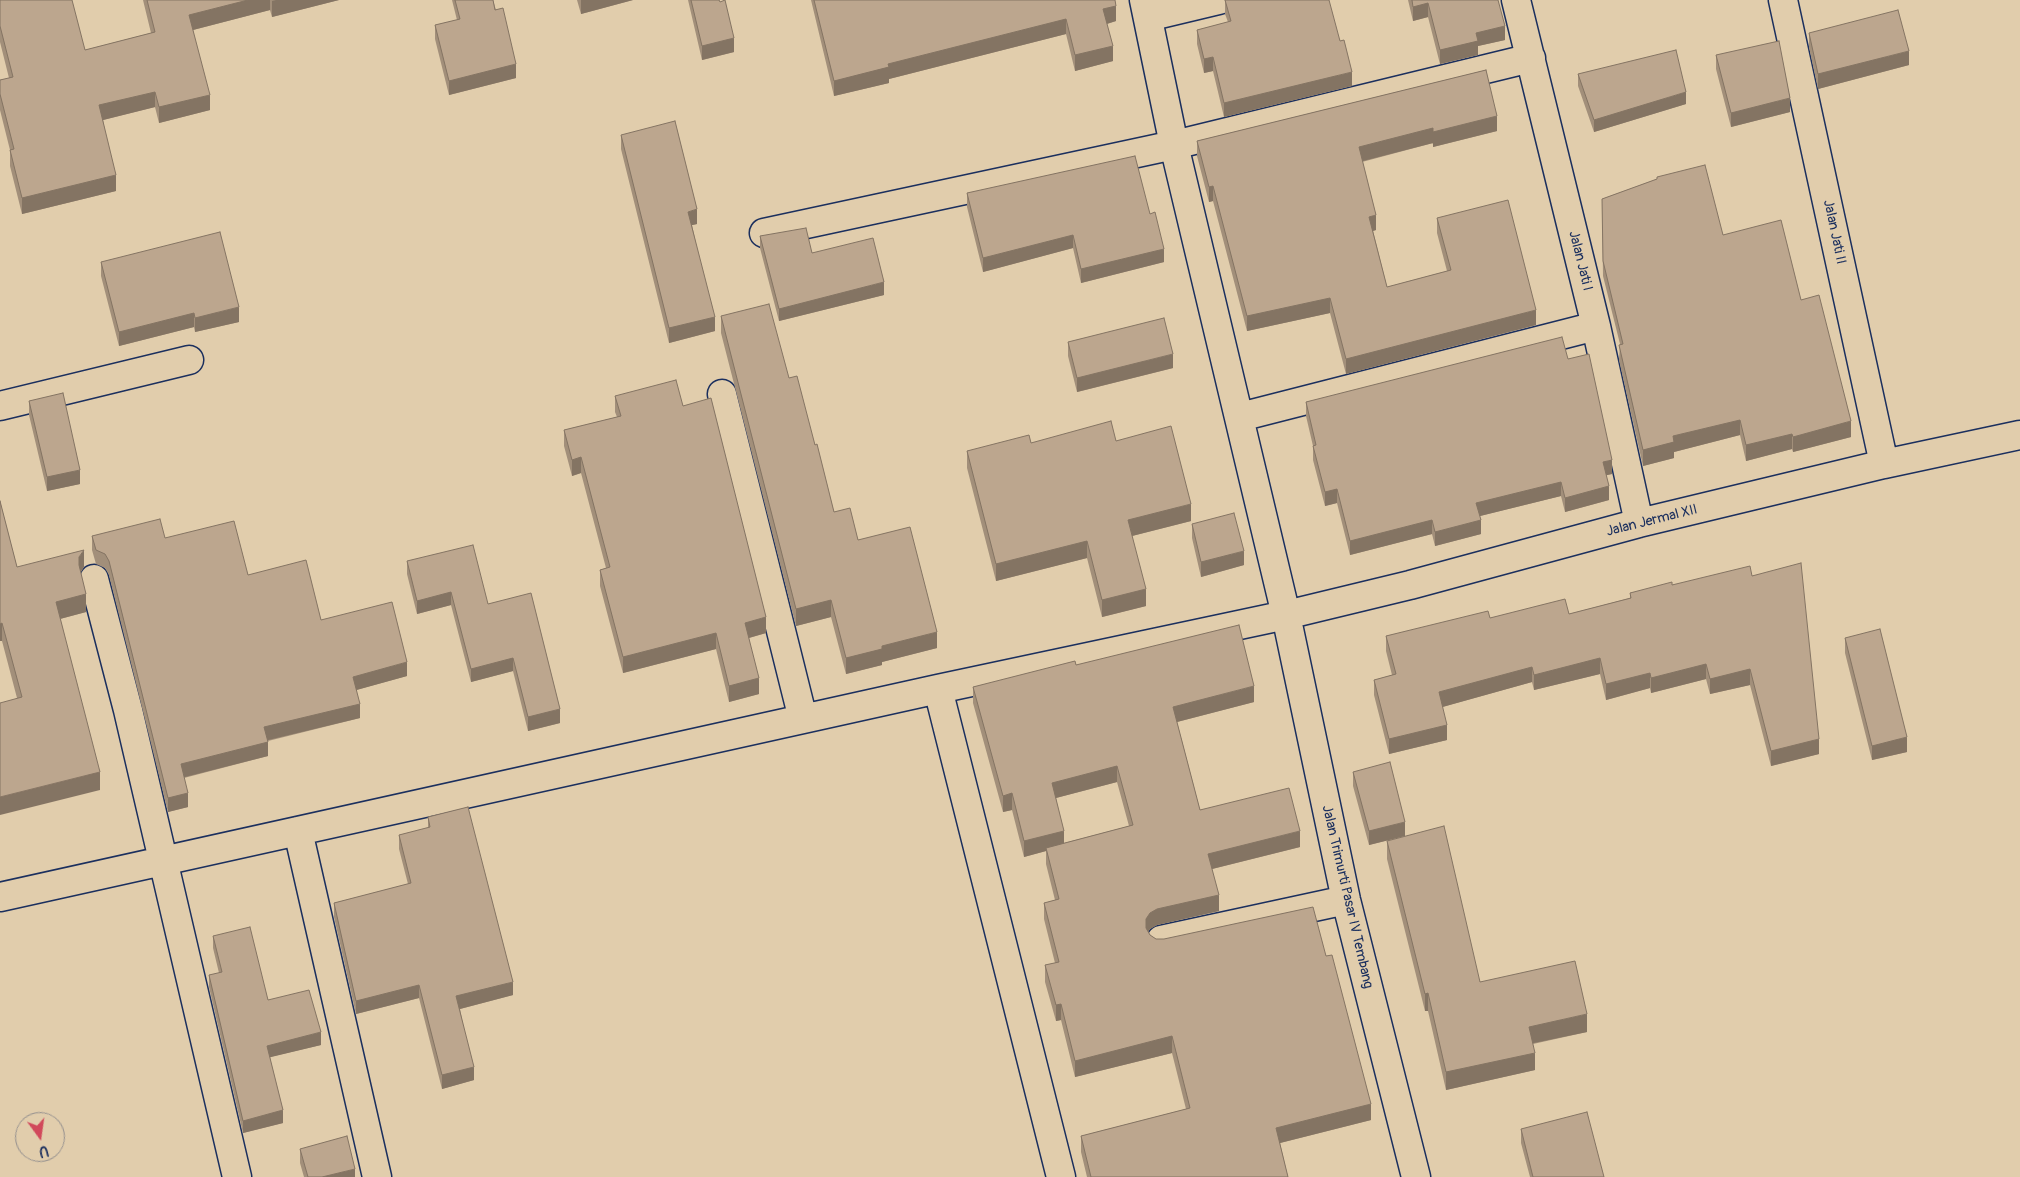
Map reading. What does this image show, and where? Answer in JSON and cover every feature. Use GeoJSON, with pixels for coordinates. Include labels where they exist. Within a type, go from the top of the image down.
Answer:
{"type":"FeatureCollection","features":[{"type":"Feature","properties":{"kind":"street"},"geometry":{"type":"LineString","coordinates":[[1146,8],[1219,0]]}},
{"type":"Feature","properties":{"kind":"street","name":"Jalan Jati I"},"geometry":{"type":"LineString","coordinates":[[1516,0],[1596,326],[1639,523]]}},
{"type":"Feature","properties":{"kind":"street","name":"Jalan Jati II"},"geometry":{"type":"LineString","coordinates":[[1783,0],[1884,464]]}},
{"type":"Feature","properties":{"kind":"street","name":"Jalan Trimurti Pasar IV Tembang"},"geometry":{"type":"LineString","coordinates":[[1146,8],[1174,145],[1286,615],[1346,900],[1416,1177]]}},
{"type":"Feature","properties":{"kind":"street"},"geometry":{"type":"LineString","coordinates":[[764,233],[1174,145],[1531,58]]}},
{"type":"Feature","properties":{"kind":"street"},"geometry":{"type":"LineString","coordinates":[[1240,417],[1596,326]]}},
{"type":"Feature","properties":{"kind":"street"},"geometry":{"type":"LineString","coordinates":[[0,406],[190,360]]}},
{"type":"Feature","properties":{"kind":"street"},"geometry":{"type":"LineString","coordinates":[[722,394],[803,719]]}},
{"type":"Feature","properties":{"kind":"street","name":"Jalan Jermal XII"},"geometry":{"type":"LineString","coordinates":[[0,897],[938,689],[1286,615],[1410,585],[1639,523],[1884,464],[2020,435]]}},
{"type":"Feature","properties":{"kind":"street"},"geometry":{"type":"LineString","coordinates":[[94,578],[128,710],[238,1177]]}},
{"type":"Feature","properties":{"kind":"street"},"geometry":{"type":"LineString","coordinates":[[938,689],[1061,1177]]}},
{"type":"Feature","properties":{"kind":"street"},"geometry":{"type":"LineString","coordinates":[[298,831],[377,1177]]}},
{"type":"Feature","properties":{"kind":"street"},"geometry":{"type":"LineString","coordinates":[[1161,940],[1346,900]]}},
{"type":"Feature","properties":{"kind":"building"},"geometry":{"type":"Polygon","coordinates":[[[0,0],[72,0],[85,50],[155,32],[147,0],[248,0],[189,15],[210,95],[159,107],[155,92],[99,105],[116,175],[22,198],[10,150],[14,149],[0,94],[0,80],[13,77],[0,26],[0,0]]]}},
{"type":"Feature","properties":{"kind":"building"},"geometry":{"type":"Polygon","coordinates":[[[455,0],[493,0],[495,10],[503,8],[516,64],[449,81],[435,25],[460,19],[455,0]]]}},
{"type":"Feature","properties":{"kind":"building"},"geometry":{"type":"Polygon","coordinates":[[[691,0],[719,0],[720,2],[725,0],[734,38],[702,46],[691,0]]]}},
{"type":"Feature","properties":{"kind":"building"},"geometry":{"type":"Polygon","coordinates":[[[814,0],[1115,0],[1116,6],[1103,9],[1113,46],[1075,55],[1066,19],[888,64],[889,67],[834,81],[814,0]]]}},
{"type":"Feature","properties":{"kind":"building"},"geometry":{"type":"Polygon","coordinates":[[[1225,0],[1329,0],[1340,41],[1344,40],[1352,72],[1224,103],[1213,57],[1204,59],[1197,30],[1231,21],[1225,0]]]}},
{"type":"Feature","properties":{"kind":"building"},"geometry":{"type":"Polygon","coordinates":[[[1412,0],[1498,0],[1505,26],[1476,33],[1478,41],[1440,50],[1428,3],[1413,7],[1412,0]]]}},
{"type":"Feature","properties":{"kind":"building"},"geometry":{"type":"Polygon","coordinates":[[[1898,10],[1909,51],[1818,74],[1809,33],[1898,10]]]}},
{"type":"Feature","properties":{"kind":"building"},"geometry":{"type":"Polygon","coordinates":[[[1779,41],[1790,98],[1731,113],[1716,55],[1779,41]]]}},
{"type":"Feature","properties":{"kind":"building"},"geometry":{"type":"Polygon","coordinates":[[[1676,50],[1686,92],[1594,120],[1578,74],[1676,50]]]}},
{"type":"Feature","properties":{"kind":"building"},"geometry":{"type":"Polygon","coordinates":[[[1486,70],[1497,116],[1433,132],[1433,128],[1359,147],[1376,215],[1369,217],[1387,287],[1451,270],[1437,218],[1508,200],[1536,310],[1346,359],[1330,298],[1247,316],[1213,186],[1209,187],[1197,141],[1486,70]]]}},
{"type":"Feature","properties":{"kind":"building"},"geometry":{"type":"Polygon","coordinates":[[[675,121],[697,209],[688,212],[715,317],[669,328],[621,135],[675,121]]]}},
{"type":"Feature","properties":{"kind":"building"},"geometry":{"type":"Polygon","coordinates":[[[1135,156],[1150,214],[1155,212],[1164,249],[1081,269],[1073,235],[983,258],[967,193],[1135,156]]]}},
{"type":"Feature","properties":{"kind":"building"},"geometry":{"type":"Polygon","coordinates":[[[1705,165],[1723,235],[1781,220],[1801,300],[1819,295],[1851,421],[1793,437],[1792,434],[1746,445],[1740,420],[1673,436],[1674,442],[1643,450],[1619,345],[1623,344],[1603,261],[1602,199],[1657,179],[1657,177],[1705,165]]]}},
{"type":"Feature","properties":{"kind":"building"},"geometry":{"type":"Polygon","coordinates":[[[806,228],[812,253],[873,238],[884,282],[779,309],[760,236],[806,228]]]}},
{"type":"Feature","properties":{"kind":"building"},"geometry":{"type":"Polygon","coordinates":[[[220,232],[239,307],[195,318],[194,313],[119,332],[101,262],[220,232]]]}},
{"type":"Feature","properties":{"kind":"building"},"geometry":{"type":"Polygon","coordinates":[[[769,304],[789,378],[797,376],[834,512],[850,508],[858,540],[910,527],[937,632],[882,646],[882,649],[846,658],[831,600],[796,609],[721,316],[769,304]]]}},
{"type":"Feature","properties":{"kind":"building"},"geometry":{"type":"Polygon","coordinates":[[[1164,318],[1173,354],[1077,378],[1068,342],[1164,318]]]}},
{"type":"Feature","properties":{"kind":"building"},"geometry":{"type":"Polygon","coordinates":[[[1562,337],[1568,359],[1589,354],[1612,460],[1603,462],[1609,486],[1565,498],[1561,482],[1476,503],[1481,520],[1435,532],[1432,520],[1350,541],[1337,489],[1325,492],[1313,446],[1316,445],[1306,402],[1562,337]]]}},
{"type":"Feature","properties":{"kind":"building"},"geometry":{"type":"Polygon","coordinates":[[[676,380],[683,406],[711,398],[766,617],[745,623],[759,678],[729,686],[716,633],[623,657],[600,570],[610,567],[581,457],[572,460],[564,430],[621,416],[615,396],[676,380]]]}},
{"type":"Feature","properties":{"kind":"building"},"geometry":{"type":"Polygon","coordinates":[[[63,393],[80,470],[47,477],[29,401],[63,393]]]}},
{"type":"Feature","properties":{"kind":"building"},"geometry":{"type":"Polygon","coordinates":[[[1111,421],[1116,441],[1171,426],[1191,504],[1128,520],[1146,589],[1102,600],[1087,541],[996,564],[967,451],[1029,435],[1031,443],[1111,421]]]}},
{"type":"Feature","properties":{"kind":"building"},"geometry":{"type":"Polygon","coordinates":[[[0,501],[17,567],[84,550],[79,557],[79,565],[86,594],[56,602],[100,772],[0,797],[0,703],[22,697],[2,623],[0,624],[0,501]]]}},
{"type":"Feature","properties":{"kind":"building"},"geometry":{"type":"Polygon","coordinates":[[[1234,513],[1244,551],[1201,562],[1192,524],[1234,513]]]}},
{"type":"Feature","properties":{"kind":"building"},"geometry":{"type":"Polygon","coordinates":[[[160,519],[165,538],[234,521],[248,575],[306,560],[321,620],[392,602],[407,662],[353,677],[360,704],[264,727],[268,742],[181,764],[188,793],[168,798],[109,561],[105,554],[96,550],[92,536],[160,519]]]}},
{"type":"Feature","properties":{"kind":"building"},"geometry":{"type":"Polygon","coordinates":[[[473,545],[488,604],[531,593],[560,709],[528,717],[513,658],[471,669],[451,592],[417,601],[407,561],[473,545]]]}},
{"type":"Feature","properties":{"kind":"building"},"geometry":{"type":"Polygon","coordinates":[[[1801,563],[1819,739],[1771,751],[1750,669],[1710,679],[1706,664],[1651,678],[1650,673],[1606,684],[1600,658],[1534,675],[1532,667],[1439,692],[1447,725],[1389,739],[1374,680],[1396,674],[1386,636],[1488,611],[1490,618],[1565,599],[1569,614],[1631,598],[1630,593],[1672,582],[1672,585],[1750,566],[1752,576],[1801,563]]]}},
{"type":"Feature","properties":{"kind":"building"},"geometry":{"type":"Polygon","coordinates":[[[1239,625],[1254,686],[1173,707],[1200,810],[1289,788],[1300,831],[1208,854],[1219,895],[1157,909],[1150,913],[1146,919],[1146,928],[1150,935],[1156,939],[1164,939],[1313,907],[1326,956],[1332,955],[1371,1104],[1276,1128],[1288,1177],[1091,1177],[1081,1136],[1190,1108],[1172,1036],[1075,1061],[1061,1004],[1056,1005],[1045,965],[1059,962],[1044,903],[1059,899],[1046,848],[1133,825],[1117,766],[1052,783],[1064,831],[1024,841],[1012,793],[1003,796],[973,687],[1075,661],[1076,665],[1239,625]]]}},
{"type":"Feature","properties":{"kind":"building"},"geometry":{"type":"Polygon","coordinates":[[[1880,629],[1907,737],[1872,746],[1845,638],[1880,629]]]}},
{"type":"Feature","properties":{"kind":"building"},"geometry":{"type":"Polygon","coordinates":[[[1390,762],[1405,822],[1369,831],[1353,772],[1390,762]]]}},
{"type":"Feature","properties":{"kind":"building"},"geometry":{"type":"Polygon","coordinates":[[[468,807],[513,982],[456,996],[474,1067],[442,1075],[419,985],[356,1001],[334,903],[411,883],[399,835],[430,827],[428,817],[468,807]]]}},
{"type":"Feature","properties":{"kind":"building"},"geometry":{"type":"Polygon","coordinates":[[[1444,826],[1480,982],[1575,961],[1587,1014],[1529,1027],[1535,1053],[1446,1072],[1428,993],[1425,994],[1387,841],[1444,826]]]}},
{"type":"Feature","properties":{"kind":"building"},"geometry":{"type":"Polygon","coordinates":[[[250,927],[268,1000],[309,990],[321,1032],[267,1046],[283,1110],[243,1121],[209,975],[222,972],[213,936],[250,927]]]}},
{"type":"Feature","properties":{"kind":"building"},"geometry":{"type":"Polygon","coordinates":[[[1587,1112],[1604,1177],[1533,1177],[1521,1129],[1587,1112]]]}},
{"type":"Feature","properties":{"kind":"building"},"geometry":{"type":"Polygon","coordinates":[[[347,1136],[355,1169],[322,1177],[308,1177],[300,1149],[347,1136]]]}}]}
